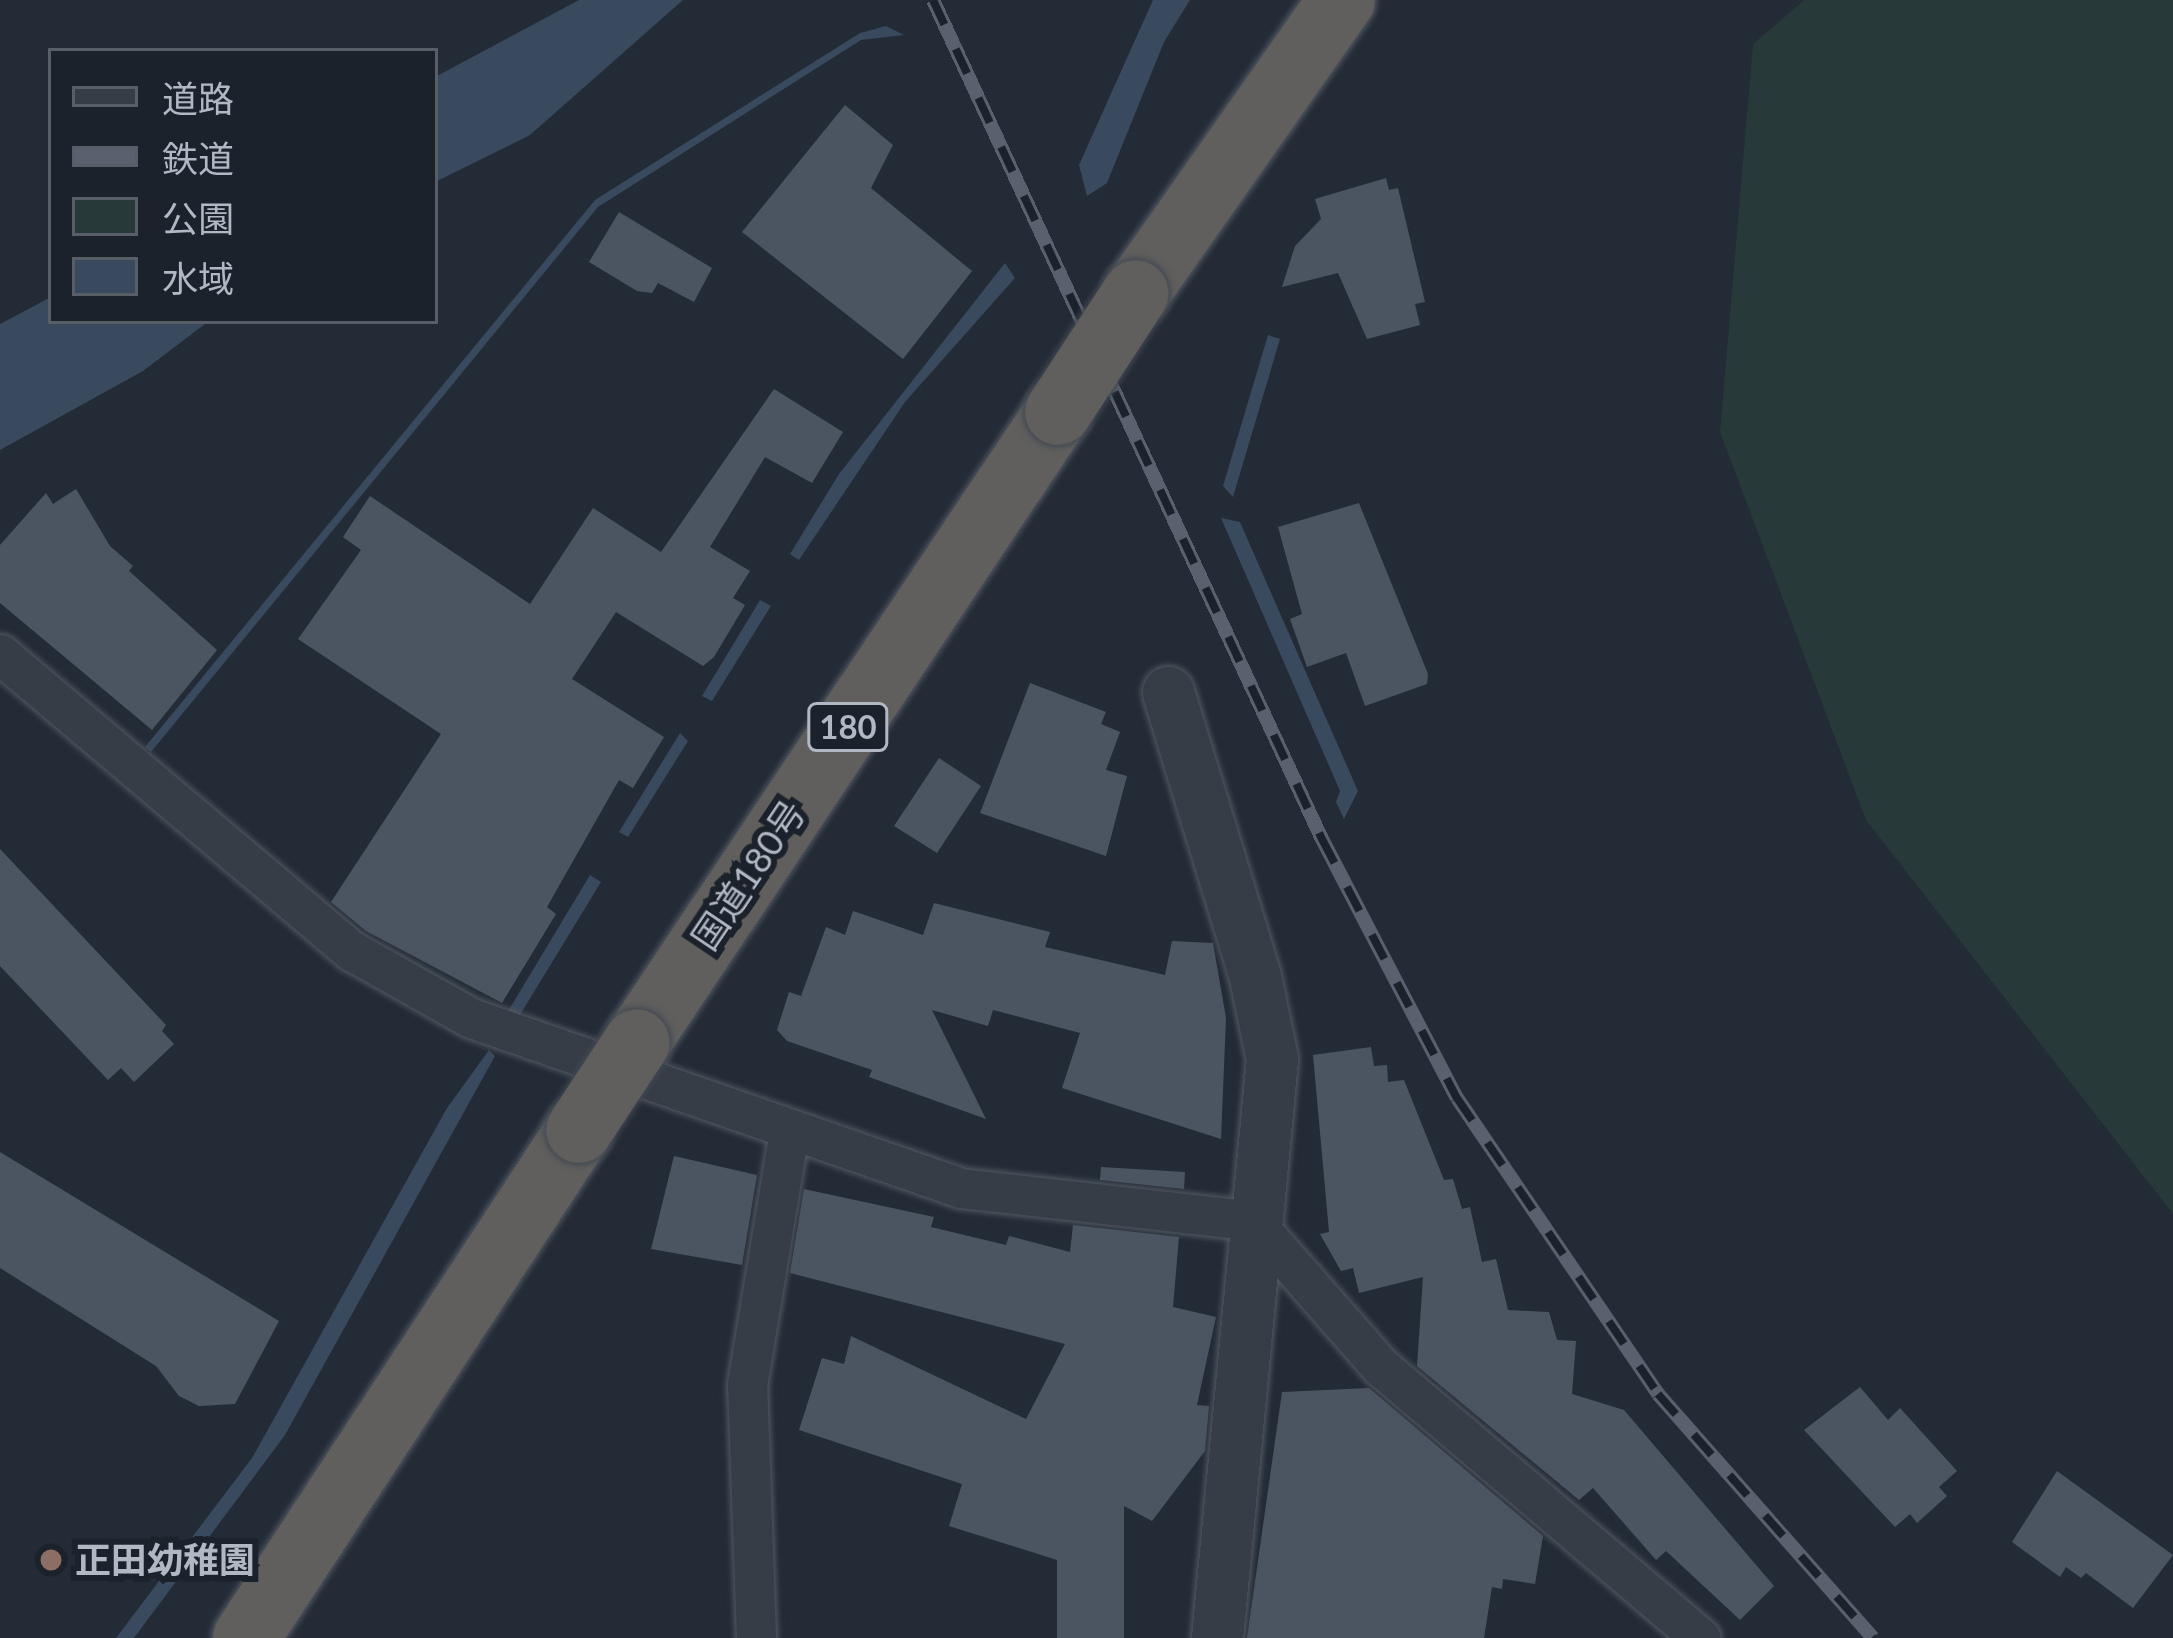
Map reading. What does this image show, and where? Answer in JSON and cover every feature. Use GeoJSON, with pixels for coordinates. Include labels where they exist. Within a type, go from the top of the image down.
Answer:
{"type":"FeatureCollection","features":[{"type":"Feature","properties":{"kind":"highway","name":"国道180号"},"geometry":{"type":"LineString","coordinates":[[246,1638],[1136,293],[1342,0]]}},
{"type":"Feature","properties":{"kind":"street"},"geometry":{"type":"LineString","coordinates":[[0,654],[352,951],[471,1018],[961,1188],[1253,1221],[1381,1367],[1700,1638]]}},
{"type":"Feature","properties":{"kind":"street"},"geometry":{"type":"LineString","coordinates":[[1168,692],[1255,977],[1272,1059],[1253,1221],[1247,1379],[1217,1638]]}},
{"type":"Feature","properties":{"kind":"street"},"geometry":{"type":"LineString","coordinates":[[756,1638],[747,1385],[789,1131]]}},
{"type":"Feature","properties":{"kind":"green space"},"geometry":{"type":"Polygon","coordinates":[[[1804,0],[2173,0],[2173,1214],[1866,820],[1720,432],[1753,44],[1804,0]]]}},
{"type":"Feature","properties":{"kind":"water"},"geometry":{"type":"Polygon","coordinates":[[[579,0],[683,0],[530,135],[438,181],[438,75],[579,0]]]}},
{"type":"Feature","properties":{"kind":"water"},"geometry":{"type":"Polygon","coordinates":[[[1153,0],[1190,0],[1164,42],[1107,183],[1087,196],[1079,165],[1153,0]]]}},
{"type":"Feature","properties":{"kind":"water"},"geometry":{"type":"Polygon","coordinates":[[[886,26],[904,35],[861,40],[598,207],[151,752],[145,747],[595,200],[860,33],[886,26]]]}},
{"type":"Feature","properties":{"kind":"water"},"geometry":{"type":"Polygon","coordinates":[[[1005,263],[1015,278],[905,402],[799,560],[790,554],[839,474],[1005,263]]]}},
{"type":"Feature","properties":{"kind":"water"},"geometry":{"type":"Polygon","coordinates":[[[48,299],[48,324],[205,324],[143,371],[0,450],[0,324],[48,299]]]}},
{"type":"Feature","properties":{"kind":"water"},"geometry":{"type":"Polygon","coordinates":[[[1268,335],[1280,339],[1233,497],[1223,486],[1268,335]]]}},
{"type":"Feature","properties":{"kind":"water"},"geometry":{"type":"Polygon","coordinates":[[[1221,518],[1240,522],[1358,791],[1344,819],[1336,802],[1340,791],[1221,518]]]}},
{"type":"Feature","properties":{"kind":"water"},"geometry":{"type":"Polygon","coordinates":[[[760,600],[771,606],[712,701],[702,696],[760,600]]]}},
{"type":"Feature","properties":{"kind":"water"},"geometry":{"type":"Polygon","coordinates":[[[680,733],[688,741],[628,837],[619,832],[680,733]]]}},
{"type":"Feature","properties":{"kind":"water"},"geometry":{"type":"Polygon","coordinates":[[[590,875],[601,882],[512,1028],[501,1023],[590,875]]]}},
{"type":"Feature","properties":{"kind":"water"},"geometry":{"type":"Polygon","coordinates":[[[489,1050],[495,1056],[285,1435],[134,1638],[116,1638],[252,1458],[447,1108],[489,1050]]]}},
{"type":"Feature","properties":{"kind":"building"},"geometry":{"type":"Polygon","coordinates":[[[845,105],[893,145],[871,188],[972,271],[903,359],[742,232],[845,105]]]}},
{"type":"Feature","properties":{"kind":"building"},"geometry":{"type":"Polygon","coordinates":[[[1386,178],[1389,190],[1398,188],[1425,302],[1415,304],[1420,325],[1367,339],[1338,273],[1282,287],[1295,246],[1321,219],[1315,199],[1386,178]]]}},
{"type":"Feature","properties":{"kind":"building"},"geometry":{"type":"Polygon","coordinates":[[[619,212],[712,268],[694,302],[658,283],[652,293],[637,291],[589,262],[619,212]]]}},
{"type":"Feature","properties":{"kind":"building"},"geometry":{"type":"Polygon","coordinates":[[[774,389],[843,432],[812,483],[765,457],[710,547],[750,571],[733,598],[745,605],[714,657],[703,666],[616,612],[572,679],[664,737],[633,788],[619,780],[547,907],[556,914],[502,1003],[366,931],[331,902],[441,734],[298,639],[361,550],[343,537],[370,496],[530,604],[593,508],[661,552],[774,389]]]}},
{"type":"Feature","properties":{"kind":"building"},"geometry":{"type":"Polygon","coordinates":[[[76,489],[110,546],[133,566],[129,571],[217,650],[152,730],[0,603],[0,545],[46,493],[53,504],[76,489]]]}},
{"type":"Feature","properties":{"kind":"building"},"geometry":{"type":"Polygon","coordinates":[[[1359,503],[1428,674],[1427,684],[1365,706],[1346,653],[1307,667],[1290,619],[1302,614],[1278,527],[1359,503]]]}},
{"type":"Feature","properties":{"kind":"building"},"geometry":{"type":"Polygon","coordinates":[[[1030,683],[1106,712],[1101,724],[1120,732],[1106,770],[1127,776],[1106,856],[980,813],[1030,683]]]}},
{"type":"Feature","properties":{"kind":"building"},"geometry":{"type":"Polygon","coordinates":[[[939,758],[981,786],[937,853],[894,826],[939,758]]]}},
{"type":"Feature","properties":{"kind":"building"},"geometry":{"type":"Polygon","coordinates":[[[0,849],[166,1025],[162,1031],[174,1044],[134,1082],[121,1068],[108,1080],[0,966],[0,849]]]}},
{"type":"Feature","properties":{"kind":"building"},"geometry":{"type":"Polygon","coordinates":[[[934,903],[1050,932],[1045,947],[1165,975],[1172,941],[1213,943],[1226,1018],[1221,1139],[1062,1088],[1080,1033],[993,1010],[988,1026],[932,1010],[986,1119],[869,1077],[872,1070],[787,1041],[777,1030],[789,992],[801,996],[826,927],[845,935],[853,911],[923,935],[934,903]]]}},
{"type":"Feature","properties":{"kind":"building"},"geometry":{"type":"Polygon","coordinates":[[[1371,1047],[1374,1066],[1387,1065],[1388,1082],[1404,1080],[1444,1180],[1453,1179],[1462,1209],[1470,1207],[1482,1262],[1496,1259],[1508,1310],[1549,1312],[1557,1340],[1576,1341],[1572,1394],[1624,1410],[1774,1586],[1740,1620],[1666,1551],[1656,1560],[1593,1488],[1579,1500],[1417,1366],[1423,1277],[1359,1293],[1353,1268],[1341,1271],[1320,1234],[1329,1232],[1313,1055],[1371,1047]]]}},
{"type":"Feature","properties":{"kind":"building"},"geometry":{"type":"Polygon","coordinates":[[[0,1152],[279,1321],[235,1404],[199,1406],[179,1396],[156,1366],[0,1268],[0,1152]]]}},
{"type":"Feature","properties":{"kind":"building"},"geometry":{"type":"Polygon","coordinates":[[[674,1156],[757,1175],[742,1265],[651,1249],[674,1156]]]}},
{"type":"Feature","properties":{"kind":"building"},"geometry":{"type":"Polygon","coordinates":[[[1101,1167],[1185,1172],[1184,1189],[1100,1180],[1101,1167]]]}},
{"type":"Feature","properties":{"kind":"building"},"geometry":{"type":"Polygon","coordinates":[[[804,1189],[934,1217],[931,1227],[1006,1245],[1009,1236],[1070,1252],[1073,1225],[1179,1237],[1173,1307],[1216,1317],[1197,1405],[1209,1406],[1205,1451],[1152,1521],[1124,1506],[1124,1638],[1057,1638],[1057,1560],[949,1526],[962,1484],[799,1430],[822,1358],[844,1364],[851,1336],[1026,1419],[1065,1344],[790,1273],[804,1189]]]}},
{"type":"Feature","properties":{"kind":"building"},"geometry":{"type":"Polygon","coordinates":[[[1860,1387],[1888,1420],[1900,1408],[1957,1471],[1939,1487],[1947,1496],[1917,1523],[1910,1514],[1895,1527],[1804,1430],[1860,1387]]]}},
{"type":"Feature","properties":{"kind":"building"},"geometry":{"type":"Polygon","coordinates":[[[1369,1388],[1543,1536],[1535,1584],[1503,1579],[1502,1589],[1492,1587],[1484,1638],[1247,1638],[1282,1392],[1369,1388]]]}},
{"type":"Feature","properties":{"kind":"building"},"geometry":{"type":"Polygon","coordinates":[[[2057,1471],[2173,1555],[2133,1608],[2086,1573],[2081,1578],[2066,1567],[2060,1577],[2012,1542],[2057,1471]]]}},
{"type":"Feature","properties":{"kind":"railway"},"geometry":{"type":"LineString","coordinates":[[933,0],[1322,839],[1457,1098],[1658,1394],[1873,1638]]}},
{"type":"Feature","properties":{"kind":"place","name":"正田幼稚園"},"geometry":{"type":"Point","coordinates":[51,1560]}}]}
